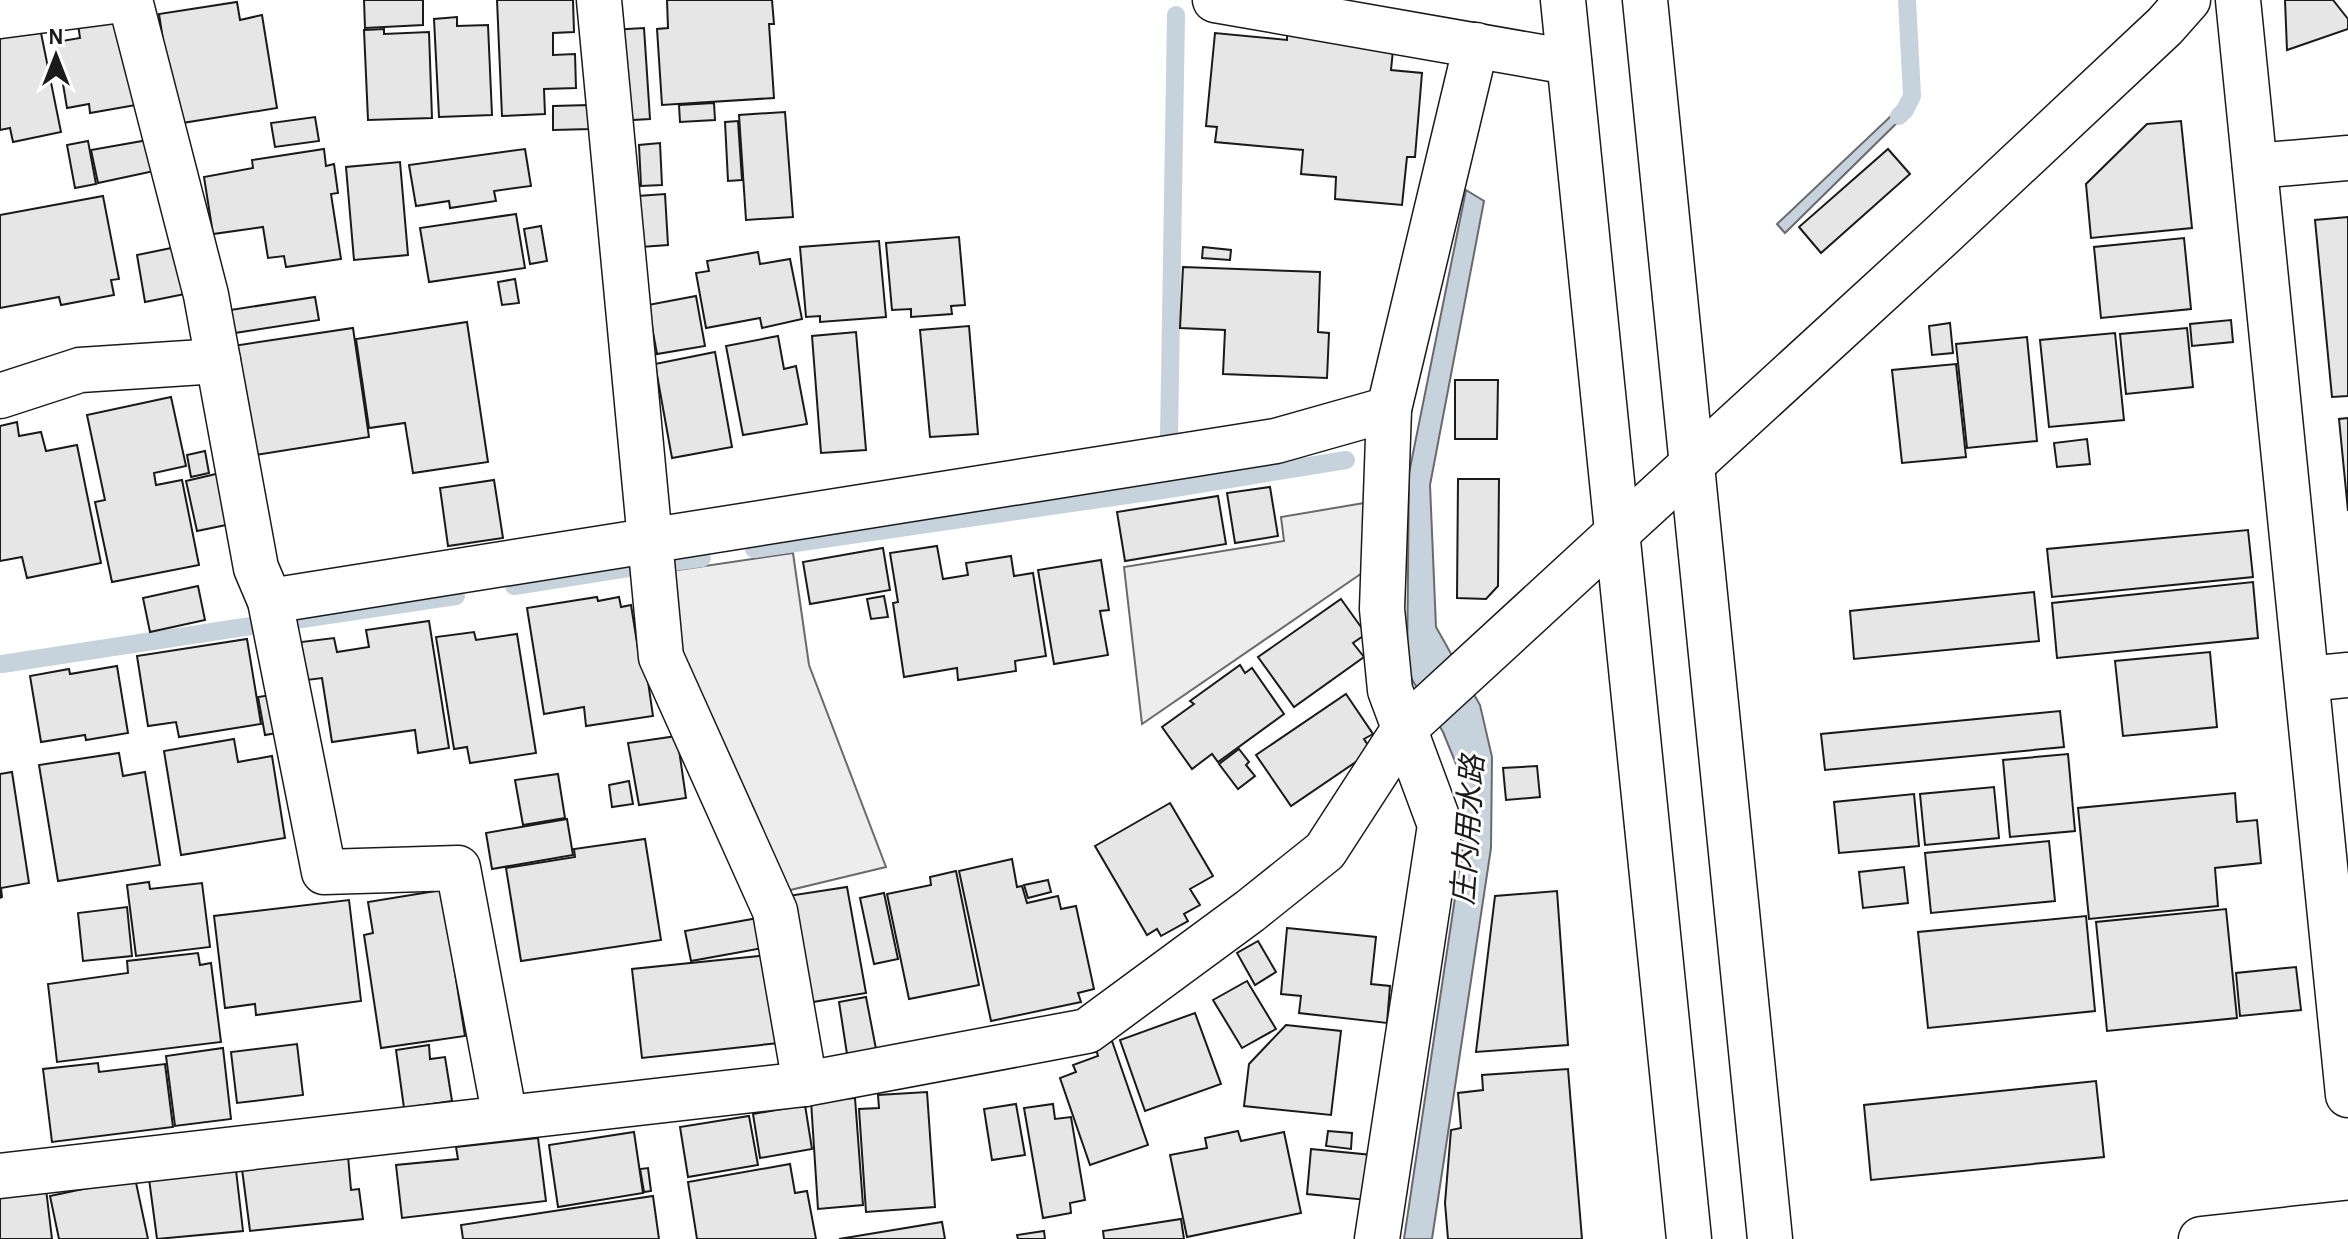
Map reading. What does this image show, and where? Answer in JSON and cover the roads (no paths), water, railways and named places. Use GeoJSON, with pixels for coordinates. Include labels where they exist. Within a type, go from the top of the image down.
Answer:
{"type":"FeatureCollection","features":[{"type":"Feature","properties":{"kind":"street"},"geometry":{"type":"LineString","coordinates":[[0,16],[122,0]]}},
{"type":"Feature","properties":{"kind":"street"},"geometry":{"type":"LineString","coordinates":[[130,0],[206,295],[256,568],[270,601],[324,872],[458,868],[505,1118]]}},
{"type":"Feature","properties":{"kind":"street"},"geometry":{"type":"LineString","coordinates":[[599,0],[661,657],[775,911],[805,1084]]}},
{"type":"Feature","properties":{"kind":"street"},"geometry":{"type":"LineString","coordinates":[[1215,0],[1569,62]]}},
{"type":"Feature","properties":{"kind":"street"},"geometry":{"type":"LineString","coordinates":[[1563,0],[1689,1239]]}},
{"type":"Feature","properties":{"kind":"street"},"geometry":{"type":"LineString","coordinates":[[1645,0],[1770,1239]]}},
{"type":"Feature","properties":{"kind":"street"},"geometry":{"type":"LineString","coordinates":[[0,1176],[805,1084],[1087,1031],[1250,911],[1325,851],[1412,721],[1940,237],[2165,26],[2188,0]]}},
{"type":"Feature","properties":{"kind":"street"},"geometry":{"type":"LineString","coordinates":[[2238,0],[2255,166],[2327,677],[2348,1095]]}},
{"type":"Feature","properties":{"kind":"street"},"geometry":{"type":"LineString","coordinates":[[1377,1239],[1440,825],[1412,721],[1390,690],[1382,609],[1389,409],[1476,45]]}},
{"type":"Feature","properties":{"kind":"street"},"geometry":{"type":"LineString","coordinates":[[2255,166],[2348,158]]}},
{"type":"Feature","properties":{"kind":"street"},"geometry":{"type":"LineString","coordinates":[[0,396],[80,370],[218,361]]}},
{"type":"Feature","properties":{"kind":"street"},"geometry":{"type":"LineString","coordinates":[[270,601],[1276,441],[1389,409]]}},
{"type":"Feature","properties":{"kind":"street"},"geometry":{"type":"LineString","coordinates":[[2201,1239],[2348,1223]]}},
{"type":"Feature","properties":{"kind":"water"},"geometry":{"type":"Polygon","coordinates":[[[1912,96],[1912,108],[1785,233],[1777,224],[1912,96]]]}},
{"type":"Feature","properties":{"kind":"water","name":"庄内用水路"},"geometry":{"type":"Polygon","coordinates":[[[1466,190],[1484,201],[1430,485],[1436,627],[1480,705],[1492,757],[1491,848],[1432,1239],[1404,1239],[1462,851],[1465,786],[1443,732],[1407,671],[1409,473],[1466,190]]]}},
{"type":"Feature","properties":{"kind":"waterway"},"geometry":{"type":"LineString","coordinates":[[1899,116],[1912,96],[1907,0]]}},
{"type":"Feature","properties":{"kind":"waterway"},"geometry":{"type":"LineString","coordinates":[[1169,439],[1176,15]]}},
{"type":"Feature","properties":{"kind":"waterway"},"geometry":{"type":"LineString","coordinates":[[754,549],[1346,460]]}},
{"type":"Feature","properties":{"kind":"waterway"},"geometry":{"type":"LineString","coordinates":[[666,563],[702,558]]}},
{"type":"Feature","properties":{"kind":"waterway"},"geometry":{"type":"LineString","coordinates":[[514,586],[635,567]]}},
{"type":"Feature","properties":{"kind":"waterway"},"geometry":{"type":"LineString","coordinates":[[295,620],[456,596]]}},
{"type":"Feature","properties":{"kind":"waterway"},"geometry":{"type":"LineString","coordinates":[[2,664],[251,626]]}}]}
